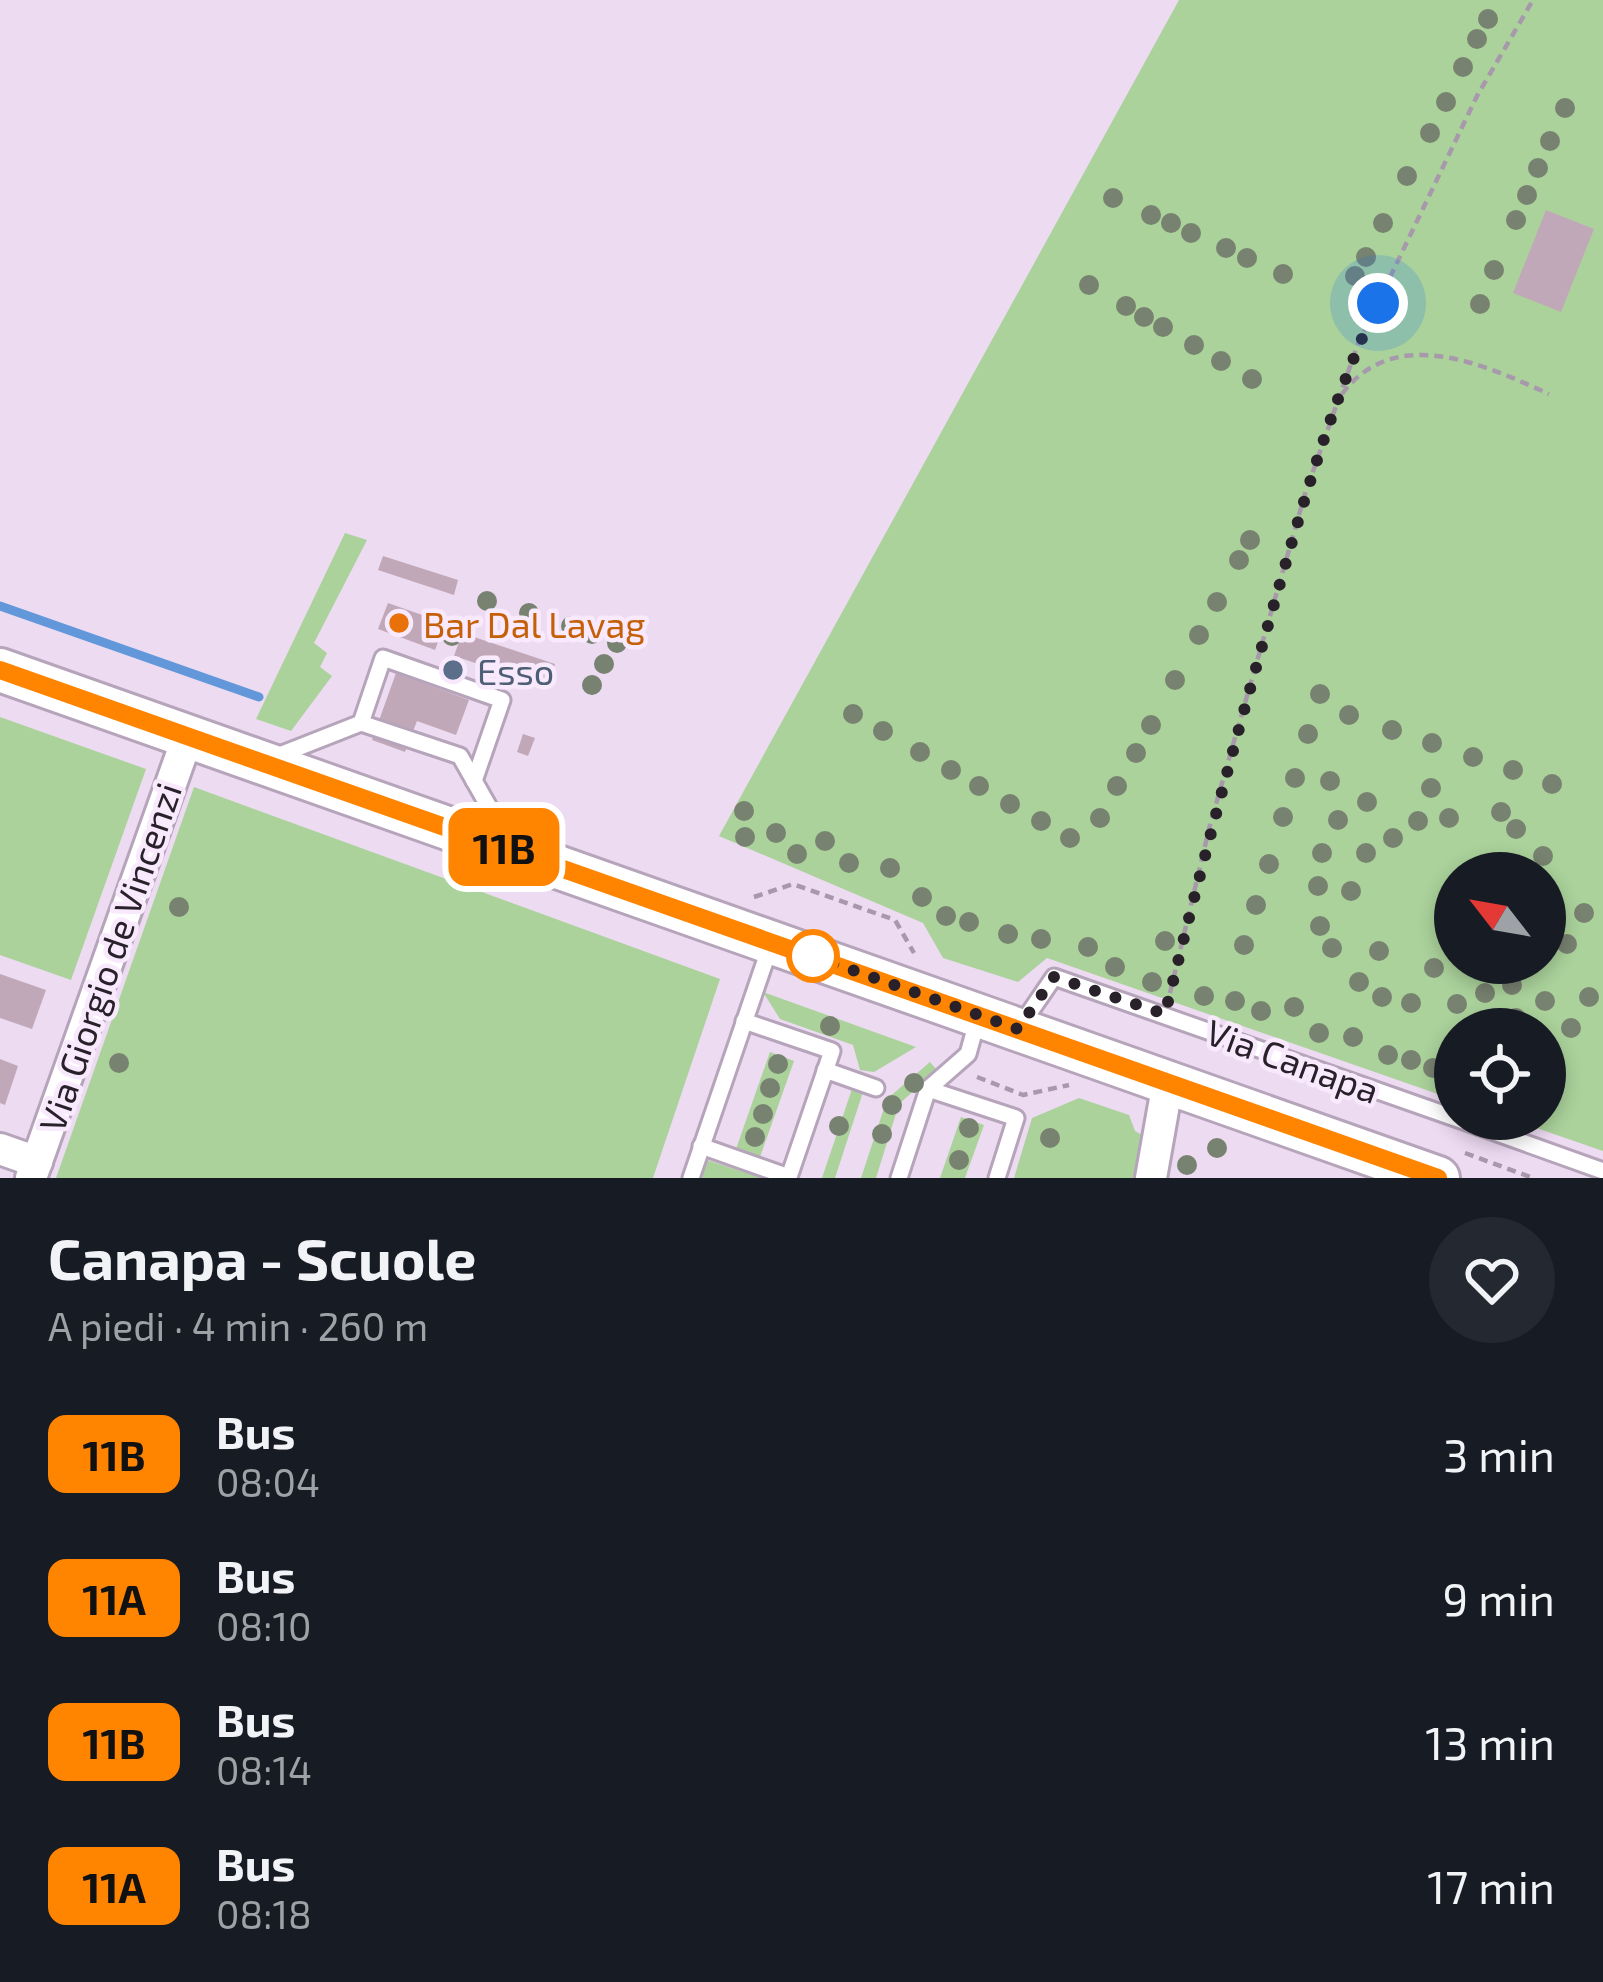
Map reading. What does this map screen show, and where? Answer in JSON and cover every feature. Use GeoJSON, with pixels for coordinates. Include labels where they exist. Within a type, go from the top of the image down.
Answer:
{"type":"FeatureCollection","features":[{"type":"Feature","properties":{"kind":"street"},"geometry":{"type":"LineString","coordinates":[[0,670],[1438,1178]]}},
{"type":"Feature","properties":{"kind":"street","name":"Via Giorgio de Vincenzi"},"geometry":{"type":"LineString","coordinates":[[34,1170],[188,736]]}},
{"type":"Feature","properties":{"kind":"street"},"geometry":{"type":"LineString","coordinates":[[1151,1178],[1168,1082]]}},
{"type":"Feature","properties":{"kind":"street"},"geometry":{"type":"LineString","coordinates":[[0,1149],[34,1170]]}},
{"type":"Feature","properties":{"kind":"lane"},"geometry":{"type":"LineString","coordinates":[[361,723],[383,658],[502,700],[474,781]]}},
{"type":"Feature","properties":{"kind":"lane"},"geometry":{"type":"LineString","coordinates":[[262,762],[361,723],[460,756],[513,850]]}},
{"type":"Feature","properties":{"kind":"lane"},"geometry":{"type":"LineString","coordinates":[[691,1178],[772,941]]}},
{"type":"Feature","properties":{"kind":"lane","name":"Via Canapa"},"geometry":{"type":"LineString","coordinates":[[999,1022],[1054,977],[1434,1110]]}},
{"type":"Feature","properties":{"kind":"lane"},"geometry":{"type":"LineString","coordinates":[[701,1146],[789,1177],[832,1051],[744,1021]]}},
{"type":"Feature","properties":{"kind":"lane"},"geometry":{"type":"LineString","coordinates":[[899,1178],[928,1089],[999,1022]]}},
{"type":"Feature","properties":{"kind":"lane"},"geometry":{"type":"LineString","coordinates":[[825,1070],[876,1088]]}},
{"type":"Feature","properties":{"kind":"lane"},"geometry":{"type":"LineString","coordinates":[[928,1089],[1016,1118],[997,1178]]}},
{"type":"Feature","properties":{"kind":"lane","name":"Via Canapa"},"geometry":{"type":"LineString","coordinates":[[1518,1140],[1603,1171]]}},
{"type":"Feature","properties":{"kind":"path"},"geometry":{"type":"LineString","coordinates":[[1165,1014],[1210,825],[1306,494],[1358,344],[1477,96],[1533,0]]}},
{"type":"Feature","properties":{"kind":"path"},"geometry":{"type":"LineString","coordinates":[[1339,399],[1356,375],[1400,356],[1420,354],[1492,368],[1550,394]]}},
{"type":"Feature","properties":{"kind":"green space"},"geometry":{"type":"Polygon","coordinates":[[[1179,0],[1603,0],[1603,1151],[1566,1138],[1566,1008],[1434,1008],[1434,1093],[1047,958],[1018,982],[943,958],[923,923],[719,836],[1179,0]]]}},
{"type":"Feature","properties":{"kind":"green space"},"geometry":{"type":"Polygon","coordinates":[[[345,533],[367,540],[314,643],[327,653],[320,667],[332,676],[291,731],[256,719],[345,533]]]}},
{"type":"Feature","properties":{"kind":"green space"},"geometry":{"type":"Polygon","coordinates":[[[0,717],[146,769],[71,980],[0,955],[0,717]]]}},
{"type":"Feature","properties":{"kind":"green space"},"geometry":{"type":"Polygon","coordinates":[[[194,787],[720,979],[653,1178],[56,1178],[194,787]]]}},
{"type":"Feature","properties":{"kind":"green space"},"geometry":{"type":"Polygon","coordinates":[[[763,992],[916,1047],[874,1072],[860,1070],[853,1045],[780,1019],[763,992]]]}},
{"type":"Feature","properties":{"kind":"green space"},"geometry":{"type":"Polygon","coordinates":[[[770,1052],[794,1061],[760,1157],[736,1149],[770,1052]]]}},
{"type":"Feature","properties":{"kind":"green space"},"geometry":{"type":"Polygon","coordinates":[[[930,1062],[937,1070],[899,1104],[876,1178],[861,1178],[887,1099],[930,1062]]]}},
{"type":"Feature","properties":{"kind":"green space"},"geometry":{"type":"Polygon","coordinates":[[[852,1089],[863,1092],[835,1178],[822,1178],[852,1089]]]}},
{"type":"Feature","properties":{"kind":"green space"},"geometry":{"type":"Polygon","coordinates":[[[1079,1098],[1129,1115],[1135,1131],[1142,1135],[1135,1178],[1014,1178],[1032,1118],[1079,1098]]]}},
{"type":"Feature","properties":{"kind":"green space"},"geometry":{"type":"Polygon","coordinates":[[[961,1117],[984,1125],[965,1178],[940,1178],[961,1117]]]}},
{"type":"Feature","properties":{"kind":"green space"},"geometry":{"type":"Polygon","coordinates":[[[707,1160],[762,1178],[701,1178],[707,1160]]]}},
{"type":"Feature","properties":{"kind":"building"},"geometry":{"type":"Polygon","coordinates":[[[1546,210],[1594,229],[1561,312],[1513,293],[1546,210]]]}},
{"type":"Feature","properties":{"kind":"building"},"geometry":{"type":"Polygon","coordinates":[[[383,556],[458,580],[454,595],[378,570],[383,556]]]}},
{"type":"Feature","properties":{"kind":"building"},"geometry":{"type":"Polygon","coordinates":[[[388,603],[445,623],[435,650],[378,629],[388,603]]]}},
{"type":"Feature","properties":{"kind":"building"},"geometry":{"type":"Polygon","coordinates":[[[462,633],[555,664],[548,687],[454,656],[462,633]]]}},
{"type":"Feature","properties":{"kind":"building"},"geometry":{"type":"Polygon","coordinates":[[[396,673],[469,700],[456,735],[417,721],[405,752],[372,740],[396,673]]]}},
{"type":"Feature","properties":{"kind":"building"},"geometry":{"type":"Polygon","coordinates":[[[523,734],[535,738],[528,756],[517,752],[523,734]]]}},
{"type":"Feature","properties":{"kind":"building"},"geometry":{"type":"Polygon","coordinates":[[[0,974],[46,990],[32,1029],[0,1018],[0,974]]]}},
{"type":"Feature","properties":{"kind":"building"},"geometry":{"type":"Polygon","coordinates":[[[0,1059],[18,1066],[5,1105],[0,1103],[0,1059]]]}},
{"type":"Feature","properties":{"kind":"waterway"},"geometry":{"type":"LineString","coordinates":[[0,606],[259,697]]}},
{"type":"Feature","properties":{"kind":"bus line","name":"11B"},"geometry":{"type":"LineString","coordinates":[[0,670],[1438,1178]]}},
{"type":"Feature","properties":{"kind":"place","name":"Bar Dal Lavag"},"geometry":{"type":"Point","coordinates":[399,623]}},
{"type":"Feature","properties":{"kind":"place","name":"Esso"},"geometry":{"type":"Point","coordinates":[453,670]}},
{"type":"Feature","properties":{"kind":"route"},"geometry":{"type":"LineString","coordinates":[[813,956],[1018,1029],[1054,977],[1165,1014],[1210,825],[1306,494],[1358,344],[1378,303]]}}]}
